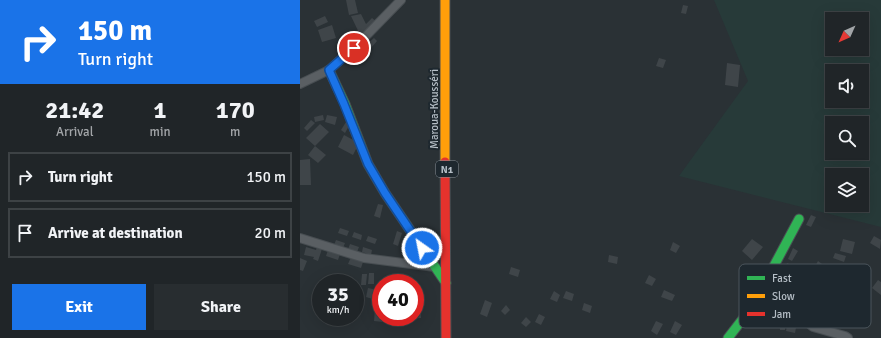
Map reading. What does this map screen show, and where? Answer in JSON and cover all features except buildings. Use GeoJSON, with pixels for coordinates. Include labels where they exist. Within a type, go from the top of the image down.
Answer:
{"type":"FeatureCollection","features":[{"type":"Feature","properties":{"kind":"main road","name":"Maroua-Kousséri"},"geometry":{"type":"LineString","coordinates":[[445,0],[447,173],[446,338]]}},
{"type":"Feature","properties":{"kind":"main road"},"geometry":{"type":"LineString","coordinates":[[329,70],[368,164],[385,193],[446,282]]}},
{"type":"Feature","properties":{"kind":"main road"},"geometry":{"type":"LineString","coordinates":[[776,264],[799,219]]}},
{"type":"Feature","properties":{"kind":"main road"},"geometry":{"type":"LineString","coordinates":[[728,338],[739,324]]}},
{"type":"Feature","properties":{"kind":"street"},"geometry":{"type":"LineString","coordinates":[[300,84],[329,70],[357,45],[401,0]]}},
{"type":"Feature","properties":{"kind":"street"},"geometry":{"type":"LineString","coordinates":[[300,238],[364,258],[435,267]]}},
{"type":"Feature","properties":{"kind":"street"},"geometry":{"type":"LineString","coordinates":[[817,328],[848,338]]}},
{"type":"Feature","properties":{"kind":"green space"},"geometry":{"type":"Polygon","coordinates":[[[714,0],[881,0],[881,227],[679,176],[748,81],[714,0]]]}},
{"type":"Feature","properties":{"kind":"traffic: fast"},"geometry":{"type":"LineString","coordinates":[[329,70],[345,104],[368,164],[385,193],[446,283]]}},
{"type":"Feature","properties":{"kind":"traffic: fast"},"geometry":{"type":"LineString","coordinates":[[775,264],[799,219]]}},
{"type":"Feature","properties":{"kind":"traffic: fast"},"geometry":{"type":"LineString","coordinates":[[728,338],[739,324]]}},
{"type":"Feature","properties":{"kind":"traffic: slow"},"geometry":{"type":"LineString","coordinates":[[445,0],[445,162]]}},
{"type":"Feature","properties":{"kind":"traffic: jam"},"geometry":{"type":"LineString","coordinates":[[445,162],[446,338]]}},
{"type":"Feature","properties":{"kind":"route"},"geometry":{"type":"LineString","coordinates":[[354,48],[329,70],[368,164],[385,193],[422,248]]}}]}
